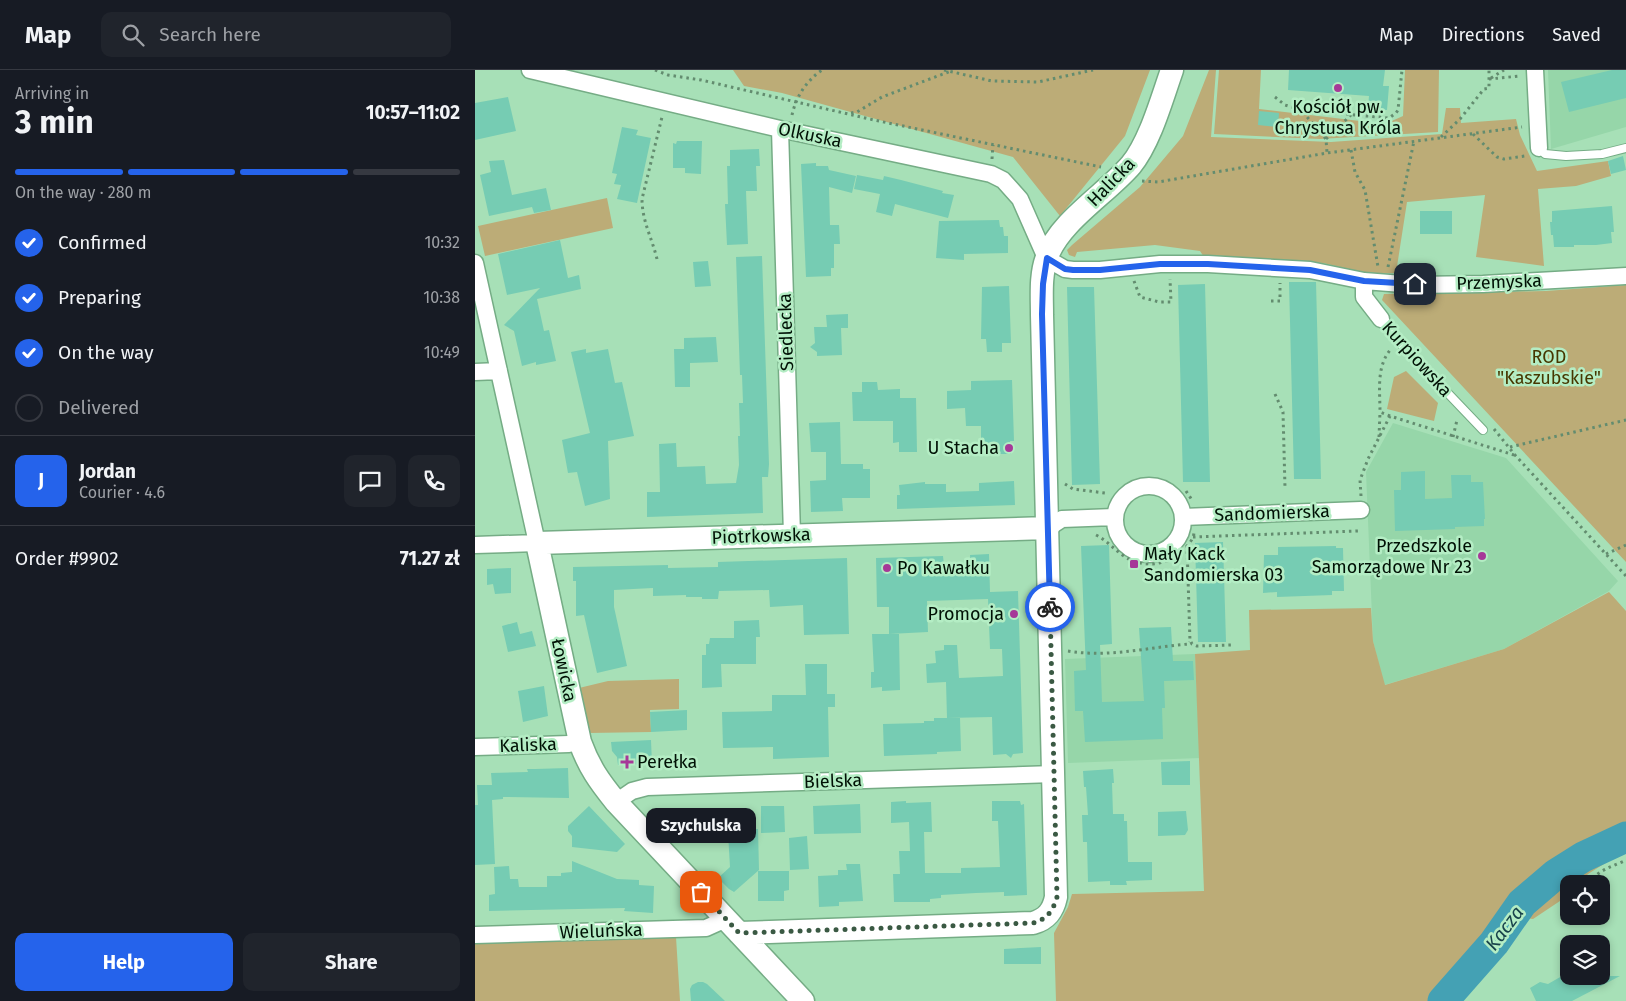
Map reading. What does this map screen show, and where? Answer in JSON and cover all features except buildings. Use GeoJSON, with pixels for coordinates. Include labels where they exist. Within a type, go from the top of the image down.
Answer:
{"type":"FeatureCollection","features":[{"type":"Feature","properties":{"kind":"street","name":"Olkuska"},"geometry":{"type":"LineString","coordinates":[[530,70],[780,129],[991,174],[1003,180],[1020,199],[1047,258]]}},
{"type":"Feature","properties":{"kind":"street","name":"Halicka"},"geometry":{"type":"LineString","coordinates":[[1047,258],[1054,243],[1069,225],[1132,164],[1153,124],[1172,70]]}},
{"type":"Feature","properties":{"kind":"street"},"geometry":{"type":"LineString","coordinates":[[1529,73],[1542,151]]}},
{"type":"Feature","properties":{"kind":"street","name":"Siedlecka"},"geometry":{"type":"LineString","coordinates":[[780,129],[792,534]]}},
{"type":"Feature","properties":{"kind":"street"},"geometry":{"type":"LineString","coordinates":[[1047,258],[1043,284],[1042,314],[1054,774]]}},
{"type":"Feature","properties":{"kind":"street","name":"Przemyska"},"geometry":{"type":"LineString","coordinates":[[1047,258],[1065,269],[1073,270],[1160,264],[1208,264],[1310,270],[1415,284],[1483,284],[1626,276]]}},
{"type":"Feature","properties":{"kind":"street","name":"Łowicka"},"geometry":{"type":"LineString","coordinates":[[475,263],[580,742],[587,762],[596,777],[616,802],[803,1001]]}},
{"type":"Feature","properties":{"kind":"street","name":"Kurpiowska"},"geometry":{"type":"LineString","coordinates":[[1377,278],[1364,297],[1381,319]]}},
{"type":"Feature","properties":{"kind":"street"},"geometry":{"type":"LineString","coordinates":[[475,372],[499,371]]}},
{"type":"Feature","properties":{"kind":"street"},"geometry":{"type":"LineString","coordinates":[[1142,486],[1155,486],[1167,491],[1189,516],[1174,543],[1162,552],[1148,554],[1134,551],[1123,542],[1116,530],[1115,517],[1119,503],[1128,492],[1142,486]]}},
{"type":"Feature","properties":{"kind":"street","name":"Sandomierska"},"geometry":{"type":"LineString","coordinates":[[1189,516],[1361,510]]}},
{"type":"Feature","properties":{"kind":"street"},"geometry":{"type":"LineString","coordinates":[[1048,528],[1062,519],[1115,517]]}},
{"type":"Feature","properties":{"kind":"street","name":"Piotrkowska"},"geometry":{"type":"LineString","coordinates":[[475,545],[792,534],[1048,528]]}},
{"type":"Feature","properties":{"kind":"street","name":"Kaliska"},"geometry":{"type":"LineString","coordinates":[[475,747],[580,742]]}},
{"type":"Feature","properties":{"kind":"street","name":"Bielska"},"geometry":{"type":"LineString","coordinates":[[616,802],[633,791],[647,787],[1054,774]]}},
{"type":"Feature","properties":{"kind":"street","name":"Wieluńska"},"geometry":{"type":"LineString","coordinates":[[475,935],[732,926],[1033,923],[1042,921],[1054,906],[1057,897],[1054,774]]}},
{"type":"Feature","properties":{"kind":"lane"},"geometry":{"type":"LineString","coordinates":[[1542,151],[1567,156],[1602,154],[1626,148]]}},
{"type":"Feature","properties":{"kind":"lane","name":"Kurpiowska"},"geometry":{"type":"LineString","coordinates":[[1381,319],[1399,341],[1483,430]]}},
{"type":"Feature","properties":{"kind":"path"},"geometry":{"type":"LineString","coordinates":[[655,70],[668,75],[701,80],[848,114],[1098,166],[1123,173],[1138,180],[1158,182],[1327,153],[1440,137],[1538,126]]}},
{"type":"Feature","properties":{"kind":"path"},"geometry":{"type":"LineString","coordinates":[[794,108],[812,77],[822,70]]}},
{"type":"Feature","properties":{"kind":"path"},"geometry":{"type":"LineString","coordinates":[[944,70],[992,81],[1038,82],[1093,70]]}},
{"type":"Feature","properties":{"kind":"path"},"geometry":{"type":"LineString","coordinates":[[1275,97],[1285,105],[1301,110],[1389,118],[1396,113],[1399,105],[1402,70]]}},
{"type":"Feature","properties":{"kind":"path"},"geometry":{"type":"LineString","coordinates":[[1440,137],[1460,119],[1484,89],[1489,88],[1489,70]]}},
{"type":"Feature","properties":{"kind":"path"},"geometry":{"type":"LineString","coordinates":[[1490,79],[1504,70]]}},
{"type":"Feature","properties":{"kind":"path"},"geometry":{"type":"LineString","coordinates":[[848,114],[857,112],[882,97],[951,72]]}},
{"type":"Feature","properties":{"kind":"path"},"geometry":{"type":"LineString","coordinates":[[1490,79],[1529,73]]}},
{"type":"Feature","properties":{"kind":"path"},"geometry":{"type":"LineString","coordinates":[[657,259],[644,223],[643,199],[665,102]]}},
{"type":"Feature","properties":{"kind":"path"},"geometry":{"type":"LineString","coordinates":[[1301,110],[1326,138],[1327,153]]}},
{"type":"Feature","properties":{"kind":"path"},"geometry":{"type":"LineString","coordinates":[[1326,138],[1351,114]]}},
{"type":"Feature","properties":{"kind":"path"},"geometry":{"type":"LineString","coordinates":[[1473,134],[1497,157],[1504,159],[1542,151]]}},
{"type":"Feature","properties":{"kind":"path"},"geometry":{"type":"LineString","coordinates":[[1377,278],[1415,141]]}},
{"type":"Feature","properties":{"kind":"path"},"geometry":{"type":"LineString","coordinates":[[1351,150],[1355,172],[1365,190],[1377,278]]}},
{"type":"Feature","properties":{"kind":"path"},"geometry":{"type":"LineString","coordinates":[[1129,267],[1140,297],[1159,302],[1171,302],[1170,282]]}},
{"type":"Feature","properties":{"kind":"path"},"geometry":{"type":"LineString","coordinates":[[1271,301],[1280,301],[1280,287]]}},
{"type":"Feature","properties":{"kind":"path"},"geometry":{"type":"LineString","coordinates":[[1379,438],[1382,366],[1388,352],[1399,341]]}},
{"type":"Feature","properties":{"kind":"path"},"geometry":{"type":"LineString","coordinates":[[1275,394],[1283,412],[1285,488]]}},
{"type":"Feature","properties":{"kind":"path"},"geometry":{"type":"LineString","coordinates":[[1380,412],[1515,455],[1626,576]]}},
{"type":"Feature","properties":{"kind":"path"},"geometry":{"type":"LineString","coordinates":[[1360,480],[1390,416]]}},
{"type":"Feature","properties":{"kind":"path"},"geometry":{"type":"LineString","coordinates":[[1509,447],[1626,420]]}},
{"type":"Feature","properties":{"kind":"path"},"geometry":{"type":"LineString","coordinates":[[1058,479],[1073,489],[1105,493]]}},
{"type":"Feature","properties":{"kind":"path"},"geometry":{"type":"LineString","coordinates":[[1093,533],[1110,543],[1126,558],[1147,564],[1163,562],[1174,557],[1193,537],[1189,516],[1192,500],[1186,490]]}},
{"type":"Feature","properties":{"kind":"path"},"geometry":{"type":"LineString","coordinates":[[1193,537],[1358,531]]}},
{"type":"Feature","properties":{"kind":"path"},"geometry":{"type":"LineString","coordinates":[[1187,545],[1190,642]]}},
{"type":"Feature","properties":{"kind":"path"},"geometry":{"type":"LineString","coordinates":[[1606,554],[1626,545]]}},
{"type":"Feature","properties":{"kind":"path"},"geometry":{"type":"LineString","coordinates":[[1051,649],[1088,654],[1113,654],[1177,644],[1189,644],[1190,642]]}},
{"type":"Feature","properties":{"kind":"path"},"geometry":{"type":"LineString","coordinates":[[1190,642],[1197,646],[1231,645]]}},
{"type":"Feature","properties":{"kind":"path"},"geometry":{"type":"LineString","coordinates":[[1597,875],[1604,869],[1626,860]]}},
{"type":"Feature","properties":{"kind":"shaded area"},"geometry":{"type":"Polygon","coordinates":[[[1548,70],[1626,70],[1626,127],[1551,149],[1548,70]]]}},
{"type":"Feature","properties":{"kind":"shaded area","name":"Przedszkole Samorządowe Nr 23"},"geometry":{"type":"Polygon","coordinates":[[[1393,423],[1506,458],[1618,581],[1609,591],[1504,649],[1384,685],[1373,641],[1366,472],[1393,423]]]}},
{"type":"Feature","properties":{"kind":"shaded area"},"geometry":{"type":"Polygon","coordinates":[[[1195,654],[1200,758],[1068,763],[1065,659],[1195,654]]]}},
{"type":"Feature","properties":{"kind":"green space"},"geometry":{"type":"Polygon","coordinates":[[[733,70],[1150,70],[1125,136],[1060,216],[1013,157],[782,93],[744,86],[733,70]]]}},
{"type":"Feature","properties":{"kind":"green space"},"geometry":{"type":"Polygon","coordinates":[[[1209,70],[1216,70],[1211,137],[1331,142],[1442,134],[1446,108],[1460,108],[1461,123],[1516,119],[1520,135],[1537,171],[1608,161],[1611,176],[1576,186],[1538,189],[1544,266],[1476,257],[1485,195],[1407,202],[1396,273],[1371,274],[1323,263],[1204,257],[1200,251],[1155,245],[1077,252],[1075,257],[1069,255],[1067,250],[1140,187],[1183,136],[1209,70]]]}},
{"type":"Feature","properties":{"kind":"green space"},"geometry":{"type":"Polygon","coordinates":[[[1219,70],[1261,70],[1259,109],[1385,124],[1403,116],[1405,70],[1439,70],[1438,132],[1320,139],[1214,134],[1219,70]]]}},
{"type":"Feature","properties":{"kind":"green space"},"geometry":{"type":"Polygon","coordinates":[[[607,198],[613,228],[485,256],[478,226],[607,198]]]}},
{"type":"Feature","properties":{"kind":"green space","name":"ROD \"Kaszubskie\""},"geometry":{"type":"Polygon","coordinates":[[[1626,285],[1626,562],[1382,300],[1384,294],[1546,291],[1626,285]]]}},
{"type":"Feature","properties":{"kind":"green space"},"geometry":{"type":"Polygon","coordinates":[[[1406,371],[1438,403],[1434,421],[1387,409],[1394,377],[1406,371]]]}},
{"type":"Feature","properties":{"kind":"green space"},"geometry":{"type":"Polygon","coordinates":[[[1609,592],[1626,611],[1626,831],[1620,835],[1626,837],[1626,850],[1587,875],[1560,875],[1560,901],[1533,919],[1525,918],[1458,1001],[1056,1001],[1054,933],[1068,907],[1072,894],[1204,891],[1195,654],[1250,650],[1249,610],[1371,608],[1373,641],[1385,685],[1504,649],[1609,592]]]}},
{"type":"Feature","properties":{"kind":"green space"},"geometry":{"type":"Polygon","coordinates":[[[679,679],[679,709],[650,710],[651,732],[589,733],[579,688],[608,681],[679,679]]]}},
{"type":"Feature","properties":{"kind":"green space"},"geometry":{"type":"Polygon","coordinates":[[[676,937],[680,1001],[475,1001],[475,943],[676,937]]]}},
{"type":"Feature","properties":{"kind":"waterway","name":"Kacza"},"geometry":{"type":"LineString","coordinates":[[1443,1001],[1494,943],[1522,903],[1556,874],[1583,857],[1626,837]]}},
{"type":"Feature","properties":{"kind":"way so far"},"geometry":{"type":"LineString","coordinates":[[701,892],[739,933],[1033,923],[1042,921],[1054,906],[1057,897],[1050,607]]}},
{"type":"Feature","properties":{"kind":"place","name":"Kościół pw. Chrystusa Króla"},"geometry":{"type":"Point","coordinates":[1338,88]}},
{"type":"Feature","properties":{"kind":"place","name":"U Stacha"},"geometry":{"type":"Point","coordinates":[1009,448]}},
{"type":"Feature","properties":{"kind":"place","name":"Przedszkole Samorządowe Nr 23"},"geometry":{"type":"Point","coordinates":[1482,556]}},
{"type":"Feature","properties":{"kind":"place","name":"Mały Kack Sandomierska 03"},"geometry":{"type":"Point","coordinates":[1134,564]}},
{"type":"Feature","properties":{"kind":"place","name":"Po Kawałku"},"geometry":{"type":"Point","coordinates":[887,568]}},
{"type":"Feature","properties":{"kind":"place","name":"Promocja"},"geometry":{"type":"Point","coordinates":[1014,614]}},
{"type":"Feature","properties":{"kind":"place","name":"Perełka"},"geometry":{"type":"Point","coordinates":[627,762]}},
{"type":"Feature","properties":{"kind":"place","name":"Szychulska"},"geometry":{"type":"Point","coordinates":[701,892]}},
{"type":"Feature","properties":{"kind":"route"},"geometry":{"type":"LineString","coordinates":[[1050,607],[1042,314],[1044,271],[1047,258],[1065,269],[1073,270],[1100,270],[1160,264],[1208,264],[1310,270],[1364,281],[1415,284]]}}]}
